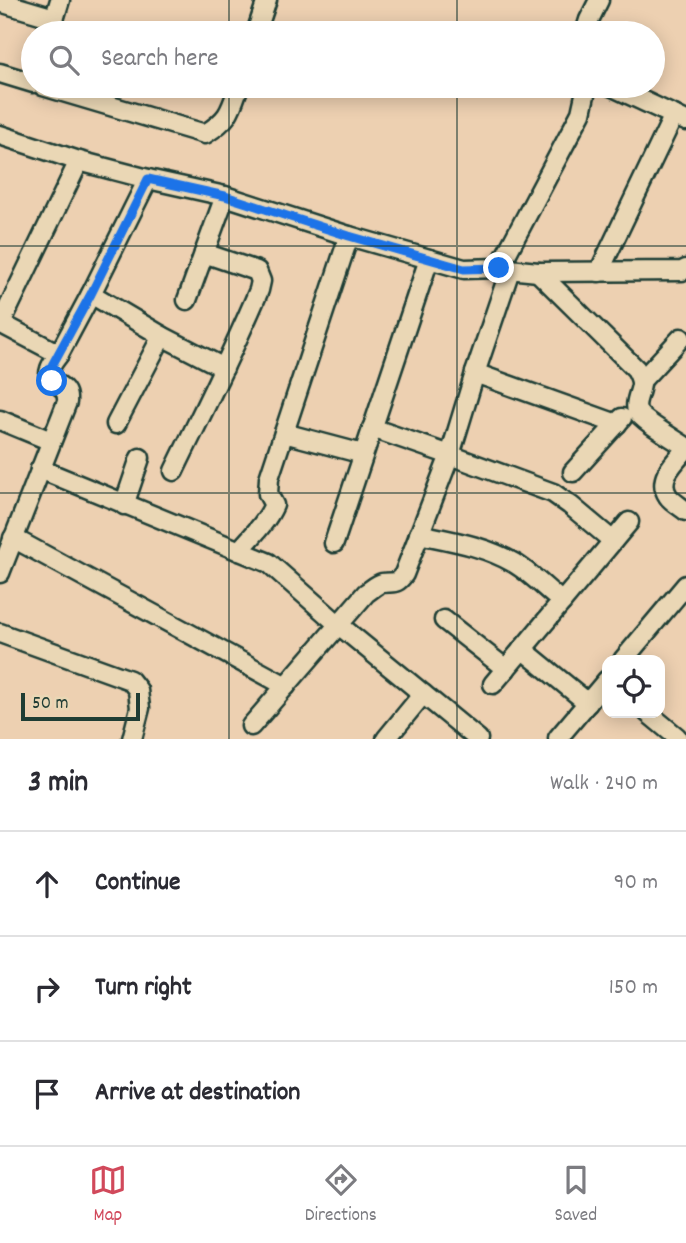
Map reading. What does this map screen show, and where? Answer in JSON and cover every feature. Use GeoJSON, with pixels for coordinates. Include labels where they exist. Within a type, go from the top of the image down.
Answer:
{"type":"FeatureCollection","features":[{"type":"Feature","properties":{"kind":"street"},"geometry":{"type":"LineString","coordinates":[[54,21],[60,0]]}},
{"type":"Feature","properties":{"kind":"street"},"geometry":{"type":"LineString","coordinates":[[260,21],[267,0]]}},
{"type":"Feature","properties":{"kind":"street"},"geometry":{"type":"LineString","coordinates":[[589,21],[599,0]]}},
{"type":"Feature","properties":{"kind":"street"},"geometry":{"type":"LineString","coordinates":[[0,2],[41,21]]}},
{"type":"Feature","properties":{"kind":"street"},"geometry":{"type":"LineString","coordinates":[[0,73],[21,79]]}},
{"type":"Feature","properties":{"kind":"street"},"geometry":{"type":"LineString","coordinates":[[84,98],[205,134],[222,123],[235,98]]}},
{"type":"Feature","properties":{"kind":"street"},"geometry":{"type":"LineString","coordinates":[[251,726],[366,593],[381,583],[399,581],[404,574],[450,455],[505,269],[581,113],[584,98]]}},
{"type":"Feature","properties":{"kind":"street"},"geometry":{"type":"LineString","coordinates":[[599,272],[680,118],[637,98]]}},
{"type":"Feature","properties":{"kind":"street"},"geometry":{"type":"LineString","coordinates":[[0,136],[79,161],[225,196],[464,269],[599,272],[686,269]]}},
{"type":"Feature","properties":{"kind":"street"},"geometry":{"type":"LineString","coordinates":[[58,354],[1,323],[79,161]]}},
{"type":"Feature","properties":{"kind":"street"},"geometry":{"type":"LineString","coordinates":[[0,572],[67,402],[66,389],[52,381],[49,371],[148,179]]}},
{"type":"Feature","properties":{"kind":"street"},"geometry":{"type":"LineString","coordinates":[[187,300],[225,196]]}},
{"type":"Feature","properties":{"kind":"street"},"geometry":{"type":"LineString","coordinates":[[239,551],[263,524],[274,505],[268,494],[269,478],[349,236]]}},
{"type":"Feature","properties":{"kind":"street"},"geometry":{"type":"LineString","coordinates":[[174,471],[240,337],[260,290],[261,281],[257,271],[204,253]]}},
{"type":"Feature","properties":{"kind":"street"},"geometry":{"type":"LineString","coordinates":[[334,543],[429,260]]}},
{"type":"Feature","properties":{"kind":"street"},"geometry":{"type":"LineString","coordinates":[[538,272],[636,369],[642,380],[636,402],[573,472]]}},
{"type":"Feature","properties":{"kind":"street"},"geometry":{"type":"LineString","coordinates":[[91,294],[162,336],[224,368]]}},
{"type":"Feature","properties":{"kind":"street"},"geometry":{"type":"LineString","coordinates":[[116,424],[162,336]]}},
{"type":"Feature","properties":{"kind":"street"},"geometry":{"type":"LineString","coordinates":[[642,380],[681,338]]}},
{"type":"Feature","properties":{"kind":"street"},"geometry":{"type":"LineString","coordinates":[[475,373],[617,424]]}},
{"type":"Feature","properties":{"kind":"street"},"geometry":{"type":"LineString","coordinates":[[636,402],[636,410],[641,417],[686,448],[666,472],[665,484],[667,496],[686,511]]}},
{"type":"Feature","properties":{"kind":"street"},"geometry":{"type":"LineString","coordinates":[[0,419],[51,441]]}},
{"type":"Feature","properties":{"kind":"street"},"geometry":{"type":"LineString","coordinates":[[372,428],[553,493],[613,541]]}},
{"type":"Feature","properties":{"kind":"street"},"geometry":{"type":"LineString","coordinates":[[284,433],[363,454]]}},
{"type":"Feature","properties":{"kind":"street"},"geometry":{"type":"LineString","coordinates":[[124,505],[140,458]]}},
{"type":"Feature","properties":{"kind":"street"},"geometry":{"type":"LineString","coordinates":[[40,468],[269,563],[339,625],[478,739]]}},
{"type":"Feature","properties":{"kind":"street"},"geometry":{"type":"LineString","coordinates":[[492,684],[629,522]]}},
{"type":"Feature","properties":{"kind":"street"},"geometry":{"type":"LineString","coordinates":[[419,534],[474,545],[502,557],[517,565],[562,602]]}},
{"type":"Feature","properties":{"kind":"street"},"geometry":{"type":"LineString","coordinates":[[13,538],[286,686]]}},
{"type":"Feature","properties":{"kind":"street"},"geometry":{"type":"LineString","coordinates":[[627,655],[686,585]]}},
{"type":"Feature","properties":{"kind":"street"},"geometry":{"type":"LineString","coordinates":[[444,620],[506,669]]}},
{"type":"Feature","properties":{"kind":"street"},"geometry":{"type":"LineString","coordinates":[[0,633],[130,680],[138,690],[140,708],[132,739]]}},
{"type":"Feature","properties":{"kind":"street"},"geometry":{"type":"LineString","coordinates":[[522,649],[587,703]]}},
{"type":"Feature","properties":{"kind":"street"},"geometry":{"type":"LineString","coordinates":[[558,738],[602,686]]}},
{"type":"Feature","properties":{"kind":"street"},"geometry":{"type":"LineString","coordinates":[[386,739],[423,694]]}},
{"type":"Feature","properties":{"kind":"street"},"geometry":{"type":"LineString","coordinates":[[656,718],[680,734]]}},
{"type":"Feature","properties":{"kind":"route"},"geometry":{"type":"LineString","coordinates":[[52,381],[49,371],[148,179],[225,196],[464,269],[499,268]]}}]}
